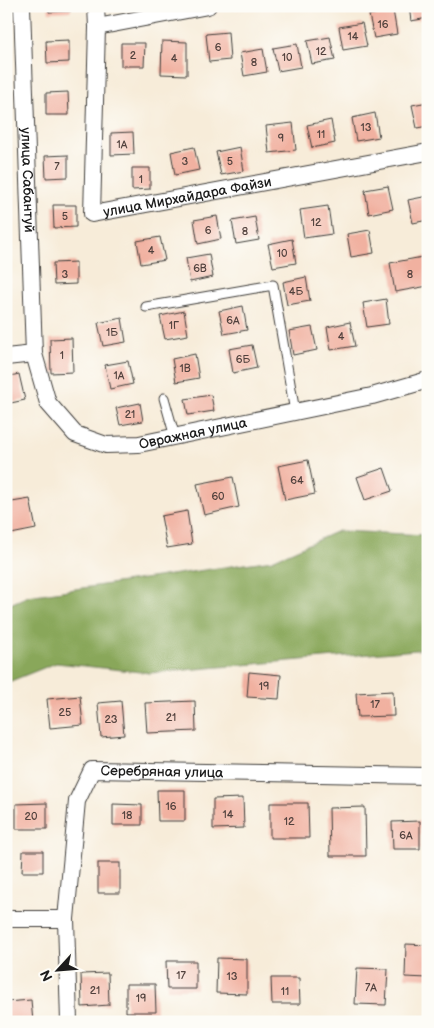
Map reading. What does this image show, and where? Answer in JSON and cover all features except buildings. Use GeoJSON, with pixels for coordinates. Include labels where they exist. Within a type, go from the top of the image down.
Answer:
{"type":"FeatureCollection","features":[{"type":"Feature","properties":{"kind":"street","name":"улица Сабантуй"},"geometry":{"type":"LineString","coordinates":[[22,6],[34,354]]}},
{"type":"Feature","properties":{"kind":"street","name":"улица Мирхайдара Файзи"},"geometry":{"type":"LineString","coordinates":[[96,6],[92,214],[428,152]]}},
{"type":"Feature","properties":{"kind":"street"},"geometry":{"type":"LineString","coordinates":[[97,27],[208,6]]}},
{"type":"Feature","properties":{"kind":"street"},"geometry":{"type":"LineString","coordinates":[[6,357],[34,354]]}},
{"type":"Feature","properties":{"kind":"street","name":"Овражная улица"},"geometry":{"type":"LineString","coordinates":[[34,354],[48,403],[74,434],[106,445],[138,444],[175,437],[372,396],[428,380]]}},
{"type":"Feature","properties":{"kind":"street","name":"Серебряная улица"},"geometry":{"type":"LineString","coordinates":[[69,1022],[66,919],[77,802],[92,770],[428,776]]}},
{"type":"Feature","properties":{"kind":"street"},"geometry":{"type":"LineString","coordinates":[[6,919],[66,919]]}},
{"type":"Feature","properties":{"kind":"lane"},"geometry":{"type":"LineString","coordinates":[[146,307],[272,285],[295,412]]}},
{"type":"Feature","properties":{"kind":"lane"},"geometry":{"type":"LineString","coordinates":[[164,398],[175,437]]}},
{"type":"Feature","properties":{"kind":"green space"},"geometry":{"type":"Polygon","coordinates":[[[338,531],[428,535],[428,649],[150,673],[56,663],[6,683],[6,606],[28,596],[272,560],[338,531]]]}}]}
